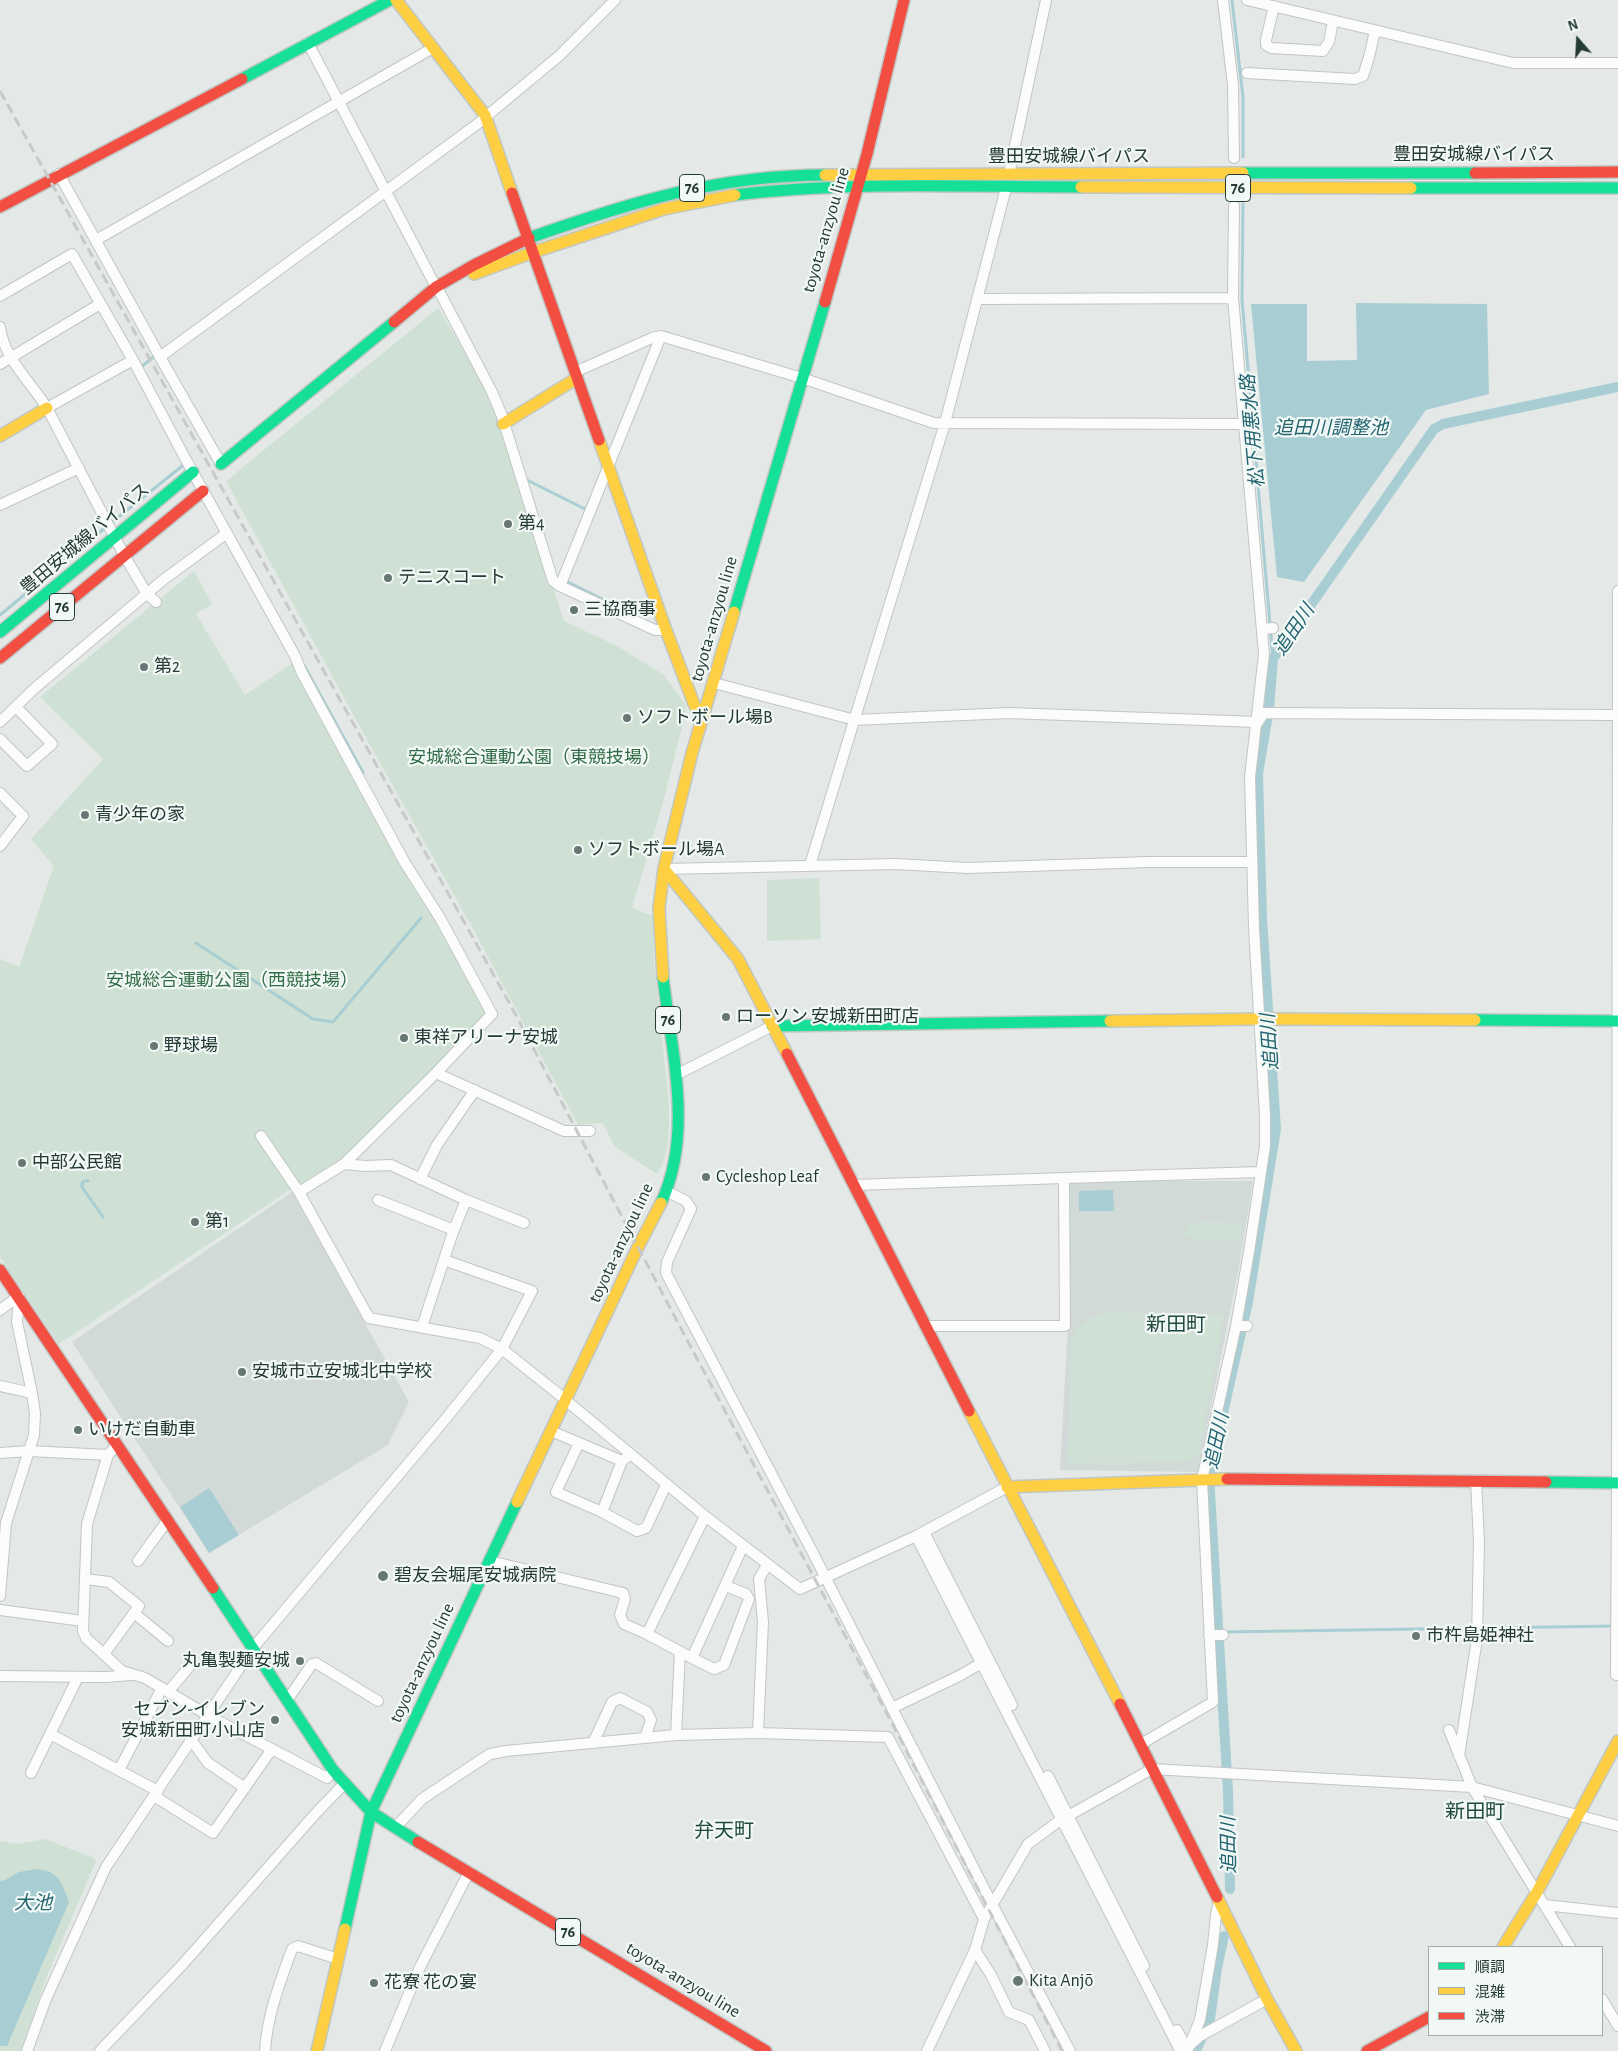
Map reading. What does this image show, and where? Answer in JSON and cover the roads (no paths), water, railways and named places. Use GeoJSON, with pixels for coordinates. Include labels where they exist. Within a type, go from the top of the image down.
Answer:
{"type":"FeatureCollection","features":[{"type":"Feature","properties":{"kind":"street"},"geometry":{"type":"LineString","coordinates":[[0,207],[390,0]]}},
{"type":"Feature","properties":{"kind":"street"},"geometry":{"type":"LineString","coordinates":[[396,0],[485,116],[666,630],[694,704],[702,719]]}},
{"type":"Feature","properties":{"kind":"street"},"geometry":{"type":"LineString","coordinates":[[160,357],[476,125],[558,56],[615,0]]}},
{"type":"Feature","properties":{"kind":"street","name":"toyota-anzyou line"},"geometry":{"type":"LineString","coordinates":[[763,2050],[371,1812],[666,1191],[673,1161],[677,1125],[676,1075],[668,1027],[658,906],[664,868],[702,719],[861,174],[904,0]]}},
{"type":"Feature","properties":{"kind":"street"},"geometry":{"type":"LineString","coordinates":[[1009,174],[1046,0]]}},
{"type":"Feature","properties":{"kind":"street"},"geometry":{"type":"LineString","coordinates":[[1223,0],[1233,85],[1234,158]]}},
{"type":"Feature","properties":{"kind":"street"},"geometry":{"type":"LineString","coordinates":[[1247,0],[1513,63],[1618,63]]}},
{"type":"Feature","properties":{"kind":"street"},"geometry":{"type":"LineString","coordinates":[[1274,6],[1266,40],[1266,45],[1271,48],[1323,51],[1329,42],[1333,21]]}},
{"type":"Feature","properties":{"kind":"street"},"geometry":{"type":"LineString","coordinates":[[1247,73],[1355,79],[1363,76],[1375,31]]}},
{"type":"Feature","properties":{"kind":"street"},"geometry":{"type":"LineString","coordinates":[[308,43],[438,289],[501,422],[553,582],[654,630],[666,630]]}},
{"type":"Feature","properties":{"kind":"street"},"geometry":{"type":"LineString","coordinates":[[96,240],[433,48]]}},
{"type":"Feature","properties":{"kind":"street","name":"豊田安城線バイパス"},"geometry":{"type":"LineString","coordinates":[[438,289],[474,265],[529,238],[644,199],[693,188],[754,178],[861,174],[1618,172]]}},
{"type":"Feature","properties":{"kind":"street"},"geometry":{"type":"LineString","coordinates":[[59,174],[221,464],[418,303],[438,289]]}},
{"type":"Feature","properties":{"kind":"street"},"geometry":{"type":"LineString","coordinates":[[810,865],[945,424],[1006,188]]}},
{"type":"Feature","properties":{"kind":"street","name":"豊田安城線バイパス"},"geometry":{"type":"LineString","coordinates":[[438,289],[476,272],[633,219],[694,202],[792,189],[1618,188]]}},
{"type":"Feature","properties":{"kind":"street"},"geometry":{"type":"LineString","coordinates":[[1141,1744],[1213,1702],[1215,1635],[1207,1480],[1240,1326],[1264,1146],[1265,1019],[1252,862],[1250,777],[1265,716],[1264,654],[1267,628],[1244,424],[1233,298],[1234,206]]}},
{"type":"Feature","properties":{"kind":"street"},"geometry":{"type":"LineString","coordinates":[[0,296],[72,254],[133,360],[295,656],[302,673],[405,863],[440,918],[492,1014],[436,1073],[344,1164],[299,1192]]}},
{"type":"Feature","properties":{"kind":"street"},"geometry":{"type":"LineString","coordinates":[[977,299],[1233,298]]}},
{"type":"Feature","properties":{"kind":"street"},"geometry":{"type":"LineString","coordinates":[[0,364],[100,304]]}},
{"type":"Feature","properties":{"kind":"street"},"geometry":{"type":"LineString","coordinates":[[0,327],[1,338],[22,375],[36,389],[47,408],[124,555],[147,594],[156,602]]}},
{"type":"Feature","properties":{"kind":"street"},"geometry":{"type":"LineString","coordinates":[[560,586],[609,469],[661,336]]}},
{"type":"Feature","properties":{"kind":"street"},"geometry":{"type":"LineString","coordinates":[[501,422],[576,375],[652,338],[661,336],[802,378],[934,423],[1244,424]]}},
{"type":"Feature","properties":{"kind":"street"},"geometry":{"type":"LineString","coordinates":[[0,436],[133,360]]}},
{"type":"Feature","properties":{"kind":"street"},"geometry":{"type":"LineString","coordinates":[[0,505],[79,468]]}},
{"type":"Feature","properties":{"kind":"street","name":"豊田安城線バイパス"},"geometry":{"type":"LineString","coordinates":[[0,632],[116,538],[193,472]]}},
{"type":"Feature","properties":{"kind":"street","name":"76"},"geometry":{"type":"LineString","coordinates":[[0,658],[203,491]]}},
{"type":"Feature","properties":{"kind":"street"},"geometry":{"type":"LineString","coordinates":[[0,722],[16,707],[50,682],[163,580],[227,533]]}},
{"type":"Feature","properties":{"kind":"street"},"geometry":{"type":"LineString","coordinates":[[1618,591],[1616,1628],[1616,1675],[1618,1675]]}},
{"type":"Feature","properties":{"kind":"street"},"geometry":{"type":"LineString","coordinates":[[714,683],[855,720],[1009,713],[1265,716],[1618,714]]}},
{"type":"Feature","properties":{"kind":"street"},"geometry":{"type":"LineString","coordinates":[[0,739],[27,766],[52,744],[16,707]]}},
{"type":"Feature","properties":{"kind":"street"},"geometry":{"type":"LineString","coordinates":[[0,794],[23,816],[0,846]]}},
{"type":"Feature","properties":{"kind":"street"},"geometry":{"type":"LineString","coordinates":[[664,868],[896,864],[966,868],[1149,862],[1252,862]]}},
{"type":"Feature","properties":{"kind":"street"},"geometry":{"type":"LineString","coordinates":[[664,868],[738,959],[927,1326],[1007,1487],[1141,1744],[1267,1999],[1296,2051]]}},
{"type":"Feature","properties":{"kind":"street"},"geometry":{"type":"LineString","coordinates":[[676,1075],[772,1026],[1265,1019],[1618,1021]]}},
{"type":"Feature","properties":{"kind":"street"},"geometry":{"type":"LineString","coordinates":[[436,1073],[564,1131],[590,1131]]}},
{"type":"Feature","properties":{"kind":"street"},"geometry":{"type":"LineString","coordinates":[[420,1179],[437,1145],[475,1090]]}},
{"type":"Feature","properties":{"kind":"street"},"geometry":{"type":"LineString","coordinates":[[261,1136],[299,1192],[369,1318],[480,1338],[502,1349],[566,1400],[626,1458],[666,1484],[800,1589],[920,1534],[1007,1487],[1207,1480],[1617,1483]]}},
{"type":"Feature","properties":{"kind":"street"},"geometry":{"type":"LineString","coordinates":[[344,1164],[365,1166],[391,1165],[466,1200],[524,1223]]}},
{"type":"Feature","properties":{"kind":"street"},"geometry":{"type":"LineString","coordinates":[[854,1185],[1261,1172]]}},
{"type":"Feature","properties":{"kind":"street"},"geometry":{"type":"LineString","coordinates":[[927,1326],[1065,1326],[1064,1178]]}},
{"type":"Feature","properties":{"kind":"street"},"geometry":{"type":"LineString","coordinates":[[666,1191],[686,1201],[691,1209],[667,1262],[666,1273],[1070,2051]]}},
{"type":"Feature","properties":{"kind":"street"},"geometry":{"type":"LineString","coordinates":[[378,1200],[454,1230]]}},
{"type":"Feature","properties":{"kind":"street"},"geometry":{"type":"LineString","coordinates":[[422,1327],[454,1230],[466,1200]]}},
{"type":"Feature","properties":{"kind":"street"},"geometry":{"type":"LineString","coordinates":[[27,2051],[46,1999],[106,1867],[253,1648],[502,1349],[532,1291],[444,1260]]}},
{"type":"Feature","properties":{"kind":"street"},"geometry":{"type":"LineString","coordinates":[[0,1270],[19,1296],[74,1383],[288,1699],[333,1770],[371,1812],[317,2051]]}},
{"type":"Feature","properties":{"kind":"street"},"geometry":{"type":"LineString","coordinates":[[0,1310],[19,1296]]}},
{"type":"Feature","properties":{"kind":"street"},"geometry":{"type":"LineString","coordinates":[[0,1596],[6,1523],[34,1435],[35,1413],[32,1393],[17,1322],[19,1296]]}},
{"type":"Feature","properties":{"kind":"street"},"geometry":{"type":"LineString","coordinates":[[0,1386],[32,1393]]}},
{"type":"Feature","properties":{"kind":"street"},"geometry":{"type":"LineString","coordinates":[[551,1431],[579,1443],[626,1458]]}},
{"type":"Feature","properties":{"kind":"street"},"geometry":{"type":"LineString","coordinates":[[579,1443],[556,1492],[602,1512],[638,1531],[646,1528],[666,1484]]}},
{"type":"Feature","properties":{"kind":"street"},"geometry":{"type":"LineString","coordinates":[[117,1445],[108,1455],[87,1524],[83,1621],[83,1631],[86,1638],[122,1670],[145,1678],[209,1716],[327,1778],[333,1770]]}},
{"type":"Feature","properties":{"kind":"street"},"geometry":{"type":"LineString","coordinates":[[0,1453],[29,1452],[108,1455]]}},
{"type":"Feature","properties":{"kind":"street"},"geometry":{"type":"LineString","coordinates":[[602,1512],[626,1458]]}},
{"type":"Feature","properties":{"kind":"street"},"geometry":{"type":"LineString","coordinates":[[1459,1756],[1477,1639],[1479,1541],[1476,1481]]}},
{"type":"Feature","properties":{"kind":"street"},"geometry":{"type":"LineString","coordinates":[[648,1634],[705,1516]]}},
{"type":"Feature","properties":{"kind":"street"},"geometry":{"type":"LineString","coordinates":[[138,1561],[167,1521]]}},
{"type":"Feature","properties":{"kind":"street"},"geometry":{"type":"LineString","coordinates":[[920,1534],[1184,2049]]}},
{"type":"Feature","properties":{"kind":"street"},"geometry":{"type":"LineString","coordinates":[[692,1658],[743,1546]]}},
{"type":"Feature","properties":{"kind":"street"},"geometry":{"type":"LineString","coordinates":[[490,1561],[622,1593],[626,1599],[620,1615],[624,1624],[648,1634],[714,1669],[724,1665],[749,1599],[746,1594],[726,1586]]}},
{"type":"Feature","properties":{"kind":"street"},"geometry":{"type":"LineString","coordinates":[[758,1734],[763,1622],[758,1578],[767,1565]]}},
{"type":"Feature","properties":{"kind":"street"},"geometry":{"type":"LineString","coordinates":[[84,1579],[109,1582],[139,1606],[104,1654]]}},
{"type":"Feature","properties":{"kind":"street"},"geometry":{"type":"LineString","coordinates":[[0,1610],[83,1621]]}},
{"type":"Feature","properties":{"kind":"street"},"geometry":{"type":"LineString","coordinates":[[134,1613],[168,1641]]}},
{"type":"Feature","properties":{"kind":"street"},"geometry":{"type":"LineString","coordinates":[[676,1735],[680,1652]]}},
{"type":"Feature","properties":{"kind":"street"},"geometry":{"type":"LineString","coordinates":[[892,1708],[985,1660]]}},
{"type":"Feature","properties":{"kind":"street"},"geometry":{"type":"LineString","coordinates":[[288,1699],[312,1664],[316,1663],[378,1702]]}},
{"type":"Feature","properties":{"kind":"street"},"geometry":{"type":"LineString","coordinates":[[119,1770],[165,1690],[188,1667]]}},
{"type":"Feature","properties":{"kind":"street"},"geometry":{"type":"LineString","coordinates":[[0,1676],[106,1677],[132,1675]]}},
{"type":"Feature","properties":{"kind":"street"},"geometry":{"type":"LineString","coordinates":[[31,1773],[78,1677]]}},
{"type":"Feature","properties":{"kind":"street"},"geometry":{"type":"LineString","coordinates":[[593,1743],[612,1702],[620,1698],[647,1712],[651,1720],[645,1738]]}},
{"type":"Feature","properties":{"kind":"street"},"geometry":{"type":"LineString","coordinates":[[1449,1730],[1472,1787],[1569,1946]]}},
{"type":"Feature","properties":{"kind":"street"},"geometry":{"type":"LineString","coordinates":[[50,1734],[119,1770],[213,1833],[272,1749]]}},
{"type":"Feature","properties":{"kind":"street"},"geometry":{"type":"LineString","coordinates":[[396,1827],[422,1799],[490,1754],[676,1735],[888,1736],[984,1919]]}},
{"type":"Feature","properties":{"kind":"street"},"geometry":{"type":"LineString","coordinates":[[192,1740],[208,1763],[245,1788]]}},
{"type":"Feature","properties":{"kind":"street"},"geometry":{"type":"LineString","coordinates":[[1504,1946],[1537,1892],[1618,1741]]}},
{"type":"Feature","properties":{"kind":"street"},"geometry":{"type":"LineString","coordinates":[[927,2051],[975,1950],[984,1919],[1028,1844],[1065,1817],[1152,1769],[1472,1787],[1618,1826]]}},
{"type":"Feature","properties":{"kind":"street"},"geometry":{"type":"LineString","coordinates":[[100,2051],[183,1964],[344,1783]]}},
{"type":"Feature","properties":{"kind":"street"},"geometry":{"type":"LineString","coordinates":[[385,2051],[420,1967],[469,1872]]}},
{"type":"Feature","properties":{"kind":"street"},"geometry":{"type":"LineString","coordinates":[[1184,2049],[1200,2020],[1219,1902]]}},
{"type":"Feature","properties":{"kind":"street"},"geometry":{"type":"LineString","coordinates":[[1545,1905],[1618,1913]]}},
{"type":"Feature","properties":{"kind":"street"},"geometry":{"type":"LineString","coordinates":[[265,2051],[266,2033],[292,1949],[298,1946],[338,1959]]}},
{"type":"Feature","properties":{"kind":"street"},"geometry":{"type":"LineString","coordinates":[[975,1950],[991,1975],[1009,2012],[1030,2020],[1045,2051]]}},
{"type":"Feature","properties":{"kind":"street"},"geometry":{"type":"LineString","coordinates":[[1184,2049],[1204,2034],[1267,1999]]}},
{"type":"Feature","properties":{"kind":"street"},"geometry":{"type":"LineString","coordinates":[[1603,2001],[1618,2026]]}},
{"type":"Feature","properties":{"kind":"street"},"geometry":{"type":"LineString","coordinates":[[1367,2051],[1428,2018]]}},
{"type":"Feature","properties":{"kind":"water","name":"追田川調整池"},"geometry":{"type":"Polygon","coordinates":[[[1356,303],[1487,304],[1489,394],[1426,410],[1304,582],[1277,577],[1251,304],[1307,304],[1307,361],[1357,360],[1356,303]]]}},
{"type":"Feature","properties":{"kind":"water"},"geometry":{"type":"Polygon","coordinates":[[[305,664],[365,773],[361,775],[301,666],[305,664]]]}},
{"type":"Feature","properties":{"kind":"water"},"geometry":{"type":"Polygon","coordinates":[[[1113,1190],[1114,1211],[1079,1211],[1079,1191],[1113,1190]]]}},
{"type":"Feature","properties":{"kind":"water"},"geometry":{"type":"Polygon","coordinates":[[[209,1488],[239,1535],[209,1553],[180,1507],[209,1488]]]}},
{"type":"Feature","properties":{"kind":"water","name":"大池"},"geometry":{"type":"Polygon","coordinates":[[[37,1869],[45,1870],[59,1879],[69,1902],[7,2046],[0,2046],[0,1881],[19,1872],[37,1869]]]}},
{"type":"Feature","properties":{"kind":"waterway","name":"松下用悪水路"},"geometry":{"type":"LineString","coordinates":[[1232,0],[1243,97],[1243,157]]}},
{"type":"Feature","properties":{"kind":"waterway","name":"松下用悪水路"},"geometry":{"type":"LineString","coordinates":[[1243,204],[1242,299],[1273,659]]}},
{"type":"Feature","properties":{"kind":"waterway"},"geometry":{"type":"LineString","coordinates":[[141,367],[157,354]]}},
{"type":"Feature","properties":{"kind":"waterway","name":"追田川"},"geometry":{"type":"LineString","coordinates":[[1230,1889],[1228,1791],[1209,1475],[1248,1302],[1276,1129],[1262,918],[1258,774],[1269,709],[1273,659],[1434,429],[1443,424],[1618,387]]}},
{"type":"Feature","properties":{"kind":"waterway"},"geometry":{"type":"LineString","coordinates":[[111,523],[186,463]]}},
{"type":"Feature","properties":{"kind":"waterway"},"geometry":{"type":"LineString","coordinates":[[527,480],[589,511]]}},
{"type":"Feature","properties":{"kind":"waterway"},"geometry":{"type":"LineString","coordinates":[[0,615],[106,527]]}},
{"type":"Feature","properties":{"kind":"waterway"},"geometry":{"type":"LineString","coordinates":[[564,580],[628,612]]}},
{"type":"Feature","properties":{"kind":"waterway"},"geometry":{"type":"LineString","coordinates":[[196,943],[313,1019],[333,1022],[421,918]]}},
{"type":"Feature","properties":{"kind":"waterway"},"geometry":{"type":"LineString","coordinates":[[88,1181],[84,1181],[82,1187],[103,1217]]}},
{"type":"Feature","properties":{"kind":"waterway"},"geometry":{"type":"LineString","coordinates":[[1224,1632],[1615,1626]]}},
{"type":"Feature","properties":{"kind":"waterway","name":"追田川"},"geometry":{"type":"LineString","coordinates":[[1196,2051],[1210,2019],[1217,1968],[1224,1936]]}},
{"type":"Feature","properties":{"kind":"tunnel"},"geometry":{"type":"LineString","coordinates":[[1234,158],[1234,206]]}},
{"type":"Feature","properties":{"kind":"railway"},"geometry":{"type":"LineString","coordinates":[[0,91],[511,1006],[894,1727],[1062,2051]]}},
{"type":"Feature","properties":{"kind":"place","name":"第4"},"geometry":{"type":"Point","coordinates":[508,524]}},
{"type":"Feature","properties":{"kind":"place","name":"テニスコート"},"geometry":{"type":"Point","coordinates":[388,578]}},
{"type":"Feature","properties":{"kind":"place","name":"三協商事"},"geometry":{"type":"Point","coordinates":[574,610]}},
{"type":"Feature","properties":{"kind":"place","name":"第2"},"geometry":{"type":"Point","coordinates":[144,667]}},
{"type":"Feature","properties":{"kind":"place","name":"ソフトボール場B"},"geometry":{"type":"Point","coordinates":[627,718]}},
{"type":"Feature","properties":{"kind":"place","name":"青少年の家"},"geometry":{"type":"Point","coordinates":[85,815]}},
{"type":"Feature","properties":{"kind":"place","name":"ソフトボール場A"},"geometry":{"type":"Point","coordinates":[578,850]}},
{"type":"Feature","properties":{"kind":"place","name":"ローソン 安城新田町店"},"geometry":{"type":"Point","coordinates":[726,1017]}},
{"type":"Feature","properties":{"kind":"place","name":"東祥アリーナ安城"},"geometry":{"type":"Point","coordinates":[404,1038]}},
{"type":"Feature","properties":{"kind":"place","name":"野球場"},"geometry":{"type":"Point","coordinates":[154,1046]}},
{"type":"Feature","properties":{"kind":"place","name":"中部公民館"},"geometry":{"type":"Point","coordinates":[22,1163]}},
{"type":"Feature","properties":{"kind":"place","name":"Cycleshop Leaf"},"geometry":{"type":"Point","coordinates":[706,1177]}},
{"type":"Feature","properties":{"kind":"place","name":"第1"},"geometry":{"type":"Point","coordinates":[195,1222]}},
{"type":"Feature","properties":{"kind":"place","name":"安城市立安城北中学校"},"geometry":{"type":"Point","coordinates":[242,1372]}},
{"type":"Feature","properties":{"kind":"place","name":"いけだ自動車"},"geometry":{"type":"Point","coordinates":[78,1430]}},
{"type":"Feature","properties":{"kind":"place","name":"碧友会堀尾安城病院"},"geometry":{"type":"Point","coordinates":[383,1576]}},
{"type":"Feature","properties":{"kind":"place","name":"市杵島姫神社"},"geometry":{"type":"Point","coordinates":[1416,1636]}},
{"type":"Feature","properties":{"kind":"place","name":"丸亀製麺安城"},"geometry":{"type":"Point","coordinates":[300,1661]}},
{"type":"Feature","properties":{"kind":"place","name":"セブン-イレブン 安城新田町小山店"},"geometry":{"type":"Point","coordinates":[275,1720]}},
{"type":"Feature","properties":{"kind":"place","name":"Kita Anjō"},"geometry":{"type":"Point","coordinates":[1018,1981]}},
{"type":"Feature","properties":{"kind":"place","name":"花寮 花の宴"},"geometry":{"type":"Point","coordinates":[374,1983]}},
{"type":"Feature","properties":{"kind":"district","name":"新田町"},"geometry":{"type":"Point","coordinates":[1176,1325]}},
{"type":"Feature","properties":{"kind":"district","name":"新田町"},"geometry":{"type":"Point","coordinates":[1475,1812]}},
{"type":"Feature","properties":{"kind":"district","name":"弁天町"},"geometry":{"type":"Point","coordinates":[724,1831]}},
{"type":"Feature","properties":{"kind":"park label","name":"安城総合運動公園（東競技場）"},"geometry":{"type":"Point","coordinates":[534,758]}},
{"type":"Feature","properties":{"kind":"park label","name":"安城総合運動公園（西競技場）"},"geometry":{"type":"Point","coordinates":[232,981]}}]}
